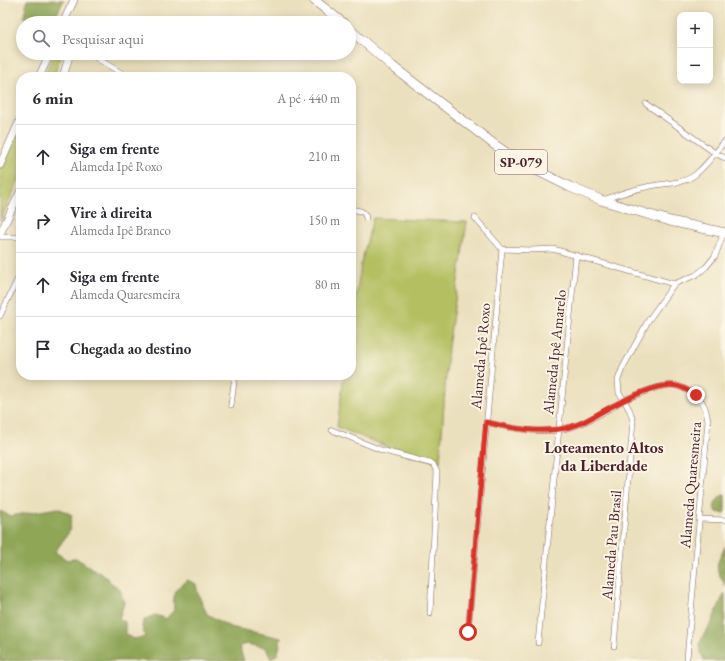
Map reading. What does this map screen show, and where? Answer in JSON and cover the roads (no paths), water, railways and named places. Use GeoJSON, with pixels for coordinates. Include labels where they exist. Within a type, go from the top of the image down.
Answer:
{"type":"FeatureCollection","features":[{"type":"Feature","properties":{"kind":"highway"},"geometry":{"type":"LineString","coordinates":[[314,0],[333,16]]}},
{"type":"Feature","properties":{"kind":"highway","name":"SP-079"},"geometry":{"type":"LineString","coordinates":[[356,35],[392,66],[495,145],[520,162],[601,200],[670,221],[724,233]]}},
{"type":"Feature","properties":{"kind":"main road"},"geometry":{"type":"LineString","coordinates":[[66,16],[74,0]]}},
{"type":"Feature","properties":{"kind":"main road"},"geometry":{"type":"LineString","coordinates":[[41,72],[47,60]]}},
{"type":"Feature","properties":{"kind":"main road"},"geometry":{"type":"LineString","coordinates":[[64,72],[68,60]]}},
{"type":"Feature","properties":{"kind":"main road"},"geometry":{"type":"LineString","coordinates":[[0,165],[16,129]]}},
{"type":"Feature","properties":{"kind":"main road"},"geometry":{"type":"LineString","coordinates":[[0,236],[16,201]]}},
{"type":"Feature","properties":{"kind":"street"},"geometry":{"type":"LineString","coordinates":[[100,60],[120,72]]}},
{"type":"Feature","properties":{"kind":"street"},"geometry":{"type":"LineString","coordinates":[[646,104],[715,153],[725,158]]}},
{"type":"Feature","properties":{"kind":"street"},"geometry":{"type":"LineString","coordinates":[[601,200],[630,191],[690,178],[696,174],[725,141]]}},
{"type":"Feature","properties":{"kind":"street"},"geometry":{"type":"LineString","coordinates":[[356,210],[363,212],[366,218]]}},
{"type":"Feature","properties":{"kind":"street"},"geometry":{"type":"LineString","coordinates":[[475,218],[502,249],[553,249],[674,284],[696,276],[706,267],[715,256],[724,233]]}},
{"type":"Feature","properties":{"kind":"street"},"geometry":{"type":"LineString","coordinates":[[0,236],[16,237]]}},
{"type":"Feature","properties":{"kind":"street","name":"Alameda Ipê Roxo"},"geometry":{"type":"LineString","coordinates":[[468,632],[502,249]]}},
{"type":"Feature","properties":{"kind":"street","name":"Alameda Ipê Amarelo"},"geometry":{"type":"LineString","coordinates":[[538,642],[576,255]]}},
{"type":"Feature","properties":{"kind":"street"},"geometry":{"type":"LineString","coordinates":[[0,316],[16,282]]}},
{"type":"Feature","properties":{"kind":"street","name":"Alameda Pau Brasil"},"geometry":{"type":"LineString","coordinates":[[614,646],[633,421],[630,411],[619,392],[618,380],[622,369],[648,321],[674,284]]}},
{"type":"Feature","properties":{"kind":"street"},"geometry":{"type":"LineString","coordinates":[[231,405],[234,380]]}},
{"type":"Feature","properties":{"kind":"street","name":"Alameda Quaresmeira"},"geometry":{"type":"LineString","coordinates":[[486,422],[510,428],[542,430],[572,427],[624,400],[664,386],[676,385],[696,395],[704,403],[708,421],[687,658]]}},
{"type":"Feature","properties":{"kind":"street"},"geometry":{"type":"LineString","coordinates":[[332,430],[381,450],[433,464],[437,472],[430,614]]}},
{"type":"Feature","properties":{"kind":"street"},"geometry":{"type":"LineString","coordinates":[[699,519],[725,520]]}},
{"type":"Feature","properties":{"kind":"district","name":"Loteamento Altos da Liberdade"},"geometry":{"type":"Point","coordinates":[604,456]}}]}
